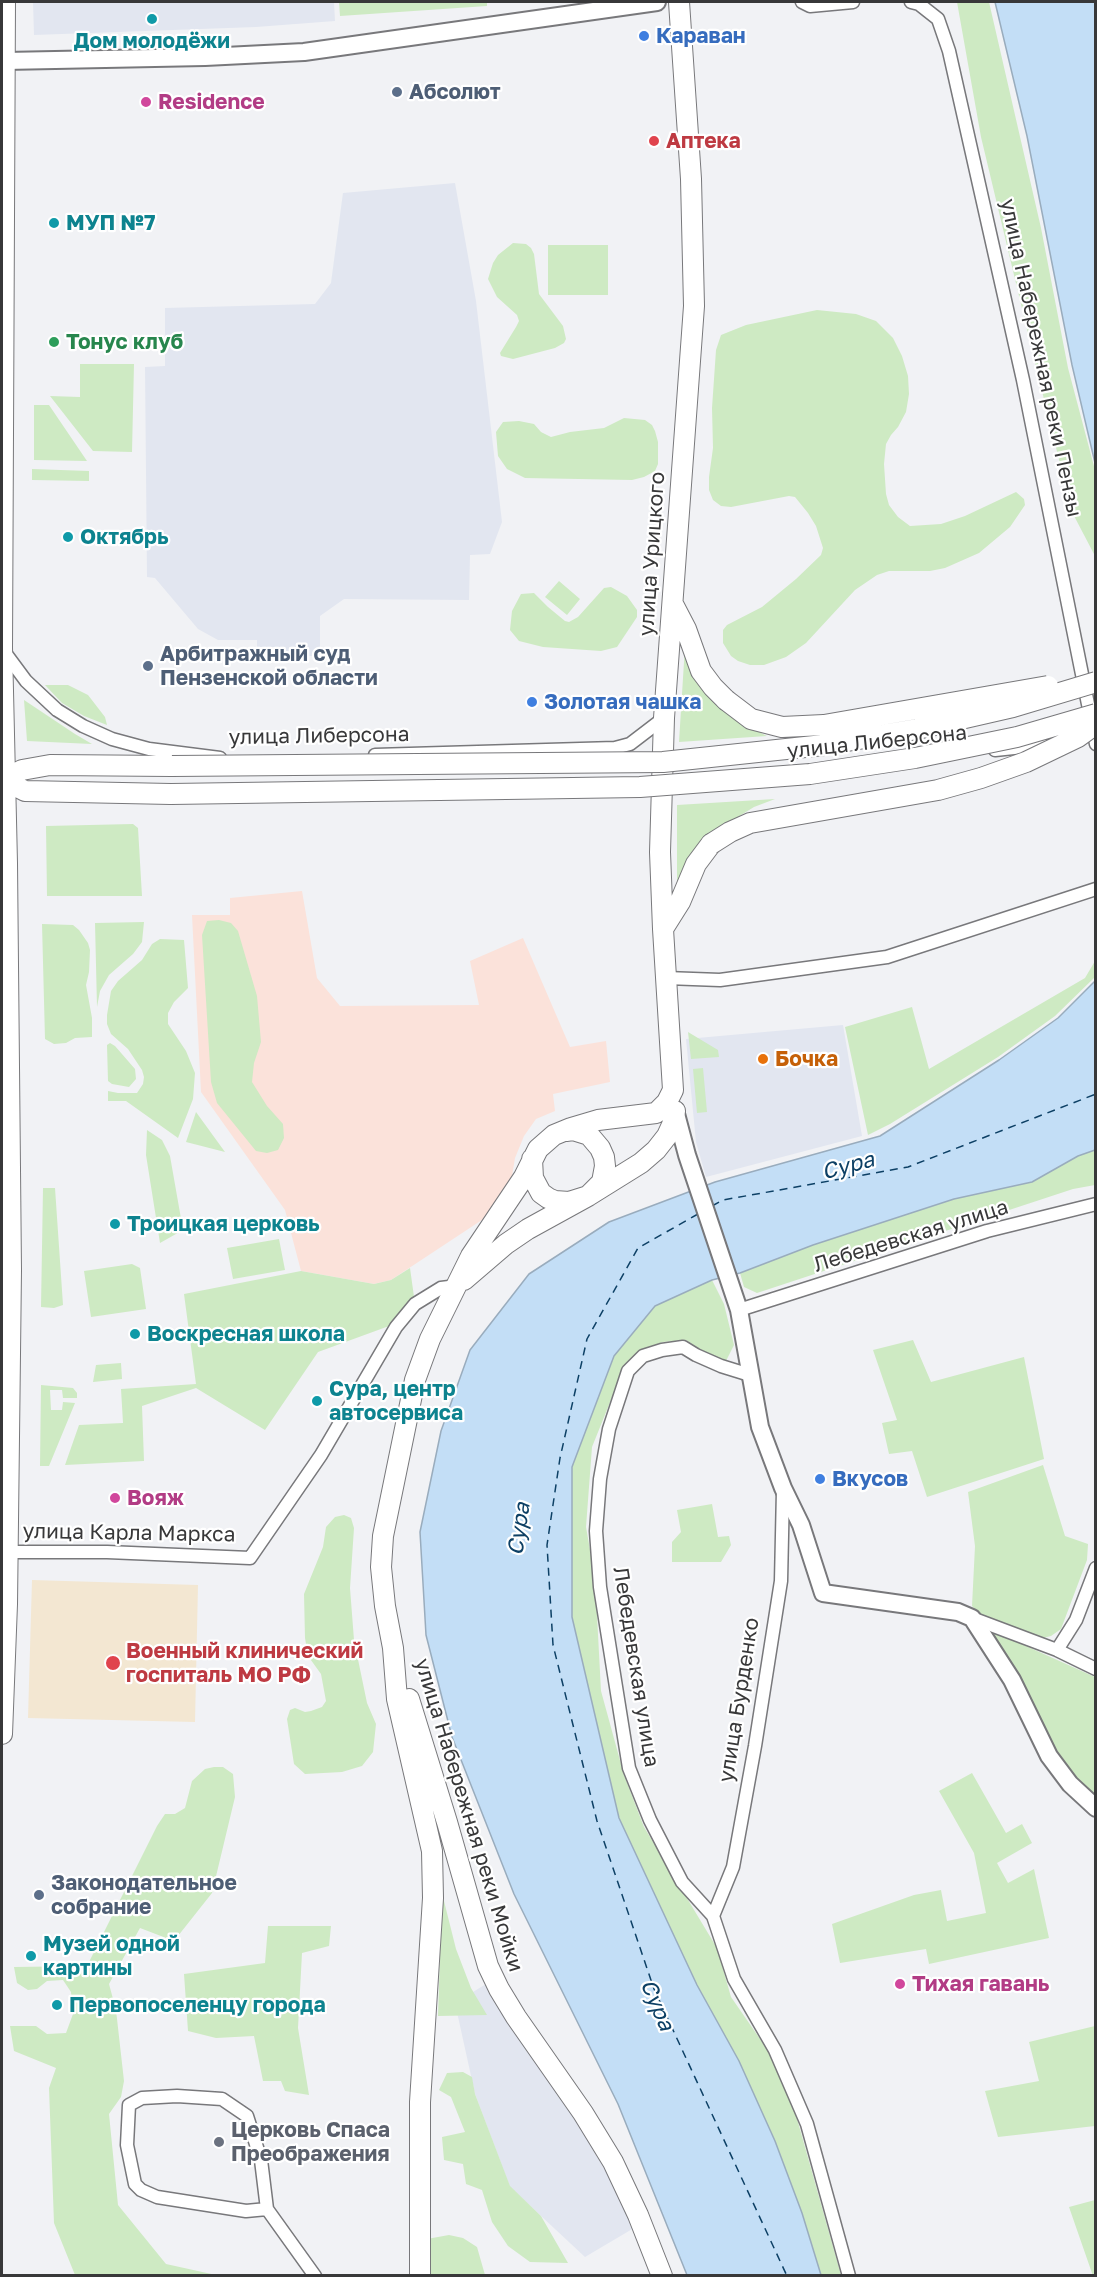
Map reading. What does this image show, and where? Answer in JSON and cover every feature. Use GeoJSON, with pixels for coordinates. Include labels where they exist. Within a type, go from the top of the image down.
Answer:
{"type":"FeatureCollection","features":[{"type":"Feature","properties":{"kind":"main road"},"geometry":{"type":"LineString","coordinates":[[2,1734],[4,1604],[8,1552],[11,1270],[7,863],[3,780],[2,648],[5,2]]}},
{"type":"Feature","properties":{"kind":"main road","name":"улица Урицкого"},"geometry":{"type":"LineString","coordinates":[[673,1090],[660,852],[664,718],[694,306],[691,179],[679,2]]}},
{"type":"Feature","properties":{"kind":"main road"},"geometry":{"type":"LineString","coordinates":[[673,603],[686,629],[701,671],[713,687],[751,719],[782,727],[824,725],[1009,692],[1095,681]]}},
{"type":"Feature","properties":{"kind":"main road"},"geometry":{"type":"LineString","coordinates":[[3,780],[22,770],[50,765],[663,762],[824,745],[917,729],[1013,707],[1095,681]]}},
{"type":"Feature","properties":{"kind":"main road"},"geometry":{"type":"LineString","coordinates":[[3,780],[25,791],[171,794],[640,787],[810,774],[915,758],[1017,737],[1095,714]]}},
{"type":"Feature","properties":{"kind":"main road"},"geometry":{"type":"LineString","coordinates":[[663,929],[680,902],[696,864],[711,844],[730,832],[750,823],[938,790],[981,778],[1026,762],[1078,737],[1095,724]]}},
{"type":"Feature","properties":{"kind":"main road"},"geometry":{"type":"LineString","coordinates":[[420,2276],[420,2102],[434,1898],[432,1851],[399,1708],[381,1567],[383,1536],[415,1380],[438,1321],[471,1256],[524,1177],[532,1159],[545,1141],[562,1132],[598,1120],[656,1113],[662,1109],[673,1090]]}},
{"type":"Feature","properties":{"kind":"main road"},"geometry":{"type":"LineString","coordinates":[[457,1286],[513,1239],[632,1169],[657,1150],[672,1125],[675,1111]]}},
{"type":"Feature","properties":{"kind":"main road"},"geometry":{"type":"LineString","coordinates":[[532,1159],[533,1178],[548,1198],[569,1202],[588,1196],[602,1182],[604,1174],[605,1166],[600,1148],[589,1135],[581,1132],[562,1132]]}},
{"type":"Feature","properties":{"kind":"main road","name":"улица Набережная реки Мойки"},"geometry":{"type":"LineString","coordinates":[[393,1648],[447,1822],[488,1966],[516,2017],[583,2113],[613,2162],[638,2215],[662,2276]]}},
{"type":"Feature","properties":{"kind":"street"},"geometry":{"type":"LineString","coordinates":[[3,61],[205,57],[304,52],[657,2]]}},
{"type":"Feature","properties":{"kind":"street"},"geometry":{"type":"LineString","coordinates":[[802,2],[810,6],[853,2]]}},
{"type":"Feature","properties":{"kind":"street","name":"улица Набережная реки Пензы"},"geometry":{"type":"LineString","coordinates":[[911,2],[919,4],[938,19],[949,51],[1023,380],[1095,742]]}},
{"type":"Feature","properties":{"kind":"street","name":"улица Либерсона"},"geometry":{"type":"LineString","coordinates":[[2,648],[26,681],[57,710],[83,726],[112,739],[149,749],[220,758],[615,748],[630,744],[664,718]]}},
{"type":"Feature","properties":{"kind":"street","name":"улица Либерсона"},"geometry":{"type":"LineString","coordinates":[[662,782],[1095,742]]}},
{"type":"Feature","properties":{"kind":"street"},"geometry":{"type":"LineString","coordinates":[[666,978],[720,980],[887,957],[1095,889]]}},
{"type":"Feature","properties":{"kind":"street","name":"улица Урицкого"},"geometry":{"type":"LineString","coordinates":[[673,1090],[675,1111],[687,1155]]}},
{"type":"Feature","properties":{"kind":"street","name":"улица Бурденко"},"geometry":{"type":"LineString","coordinates":[[687,1155],[739,1310],[760,1427],[783,1488],[801,1525],[823,1593],[958,1612],[1057,1650],[1095,1669]]}},
{"type":"Feature","properties":{"kind":"street","name":"Лебедевская улица"},"geometry":{"type":"LineString","coordinates":[[739,1310],[987,1230],[1095,1204]]}},
{"type":"Feature","properties":{"kind":"street","name":"улица Карла Маркса"},"geometry":{"type":"LineString","coordinates":[[8,1552],[107,1552],[250,1558],[321,1455],[396,1327],[415,1304],[441,1288],[457,1286]]}},
{"type":"Feature","properties":{"kind":"street","name":"Лебедевская улица"},"geometry":{"type":"LineString","coordinates":[[750,1375],[721,1366],[683,1347],[643,1356],[628,1371],[609,1429],[600,1479],[596,1531],[600,1587],[629,1768],[650,1820],[682,1882],[713,1916],[734,1979],[776,2050],[807,2124],[849,2276]]}},
{"type":"Feature","properties":{"kind":"street","name":"улица Бурденко"},"geometry":{"type":"LineString","coordinates":[[713,1916],[733,1867],[757,1734],[781,1581],[783,1488]]}},
{"type":"Feature","properties":{"kind":"street"},"geometry":{"type":"LineString","coordinates":[[1057,1650],[1076,1620],[1095,1568]]}},
{"type":"Feature","properties":{"kind":"street"},"geometry":{"type":"LineString","coordinates":[[972,1618],[1012,1680],[1050,1756],[1070,1784],[1095,1808]]}},
{"type":"Feature","properties":{"kind":"street"},"geometry":{"type":"LineString","coordinates":[[267,2209],[246,2211],[157,2197],[141,2190],[135,2184],[127,2145],[129,2105],[142,2098],[177,2096],[222,2099],[246,2116],[261,2160],[267,2209],[315,2276]]}},
{"type":"Feature","properties":{"kind":"shaded area"},"geometry":{"type":"Polygon","coordinates":[[[33,2],[334,2],[335,21],[256,27],[34,35],[33,2]]]}},
{"type":"Feature","properties":{"kind":"shaded area"},"geometry":{"type":"Polygon","coordinates":[[[455,183],[476,301],[502,522],[490,554],[470,555],[469,600],[344,599],[320,616],[320,656],[276,656],[276,647],[257,648],[257,640],[218,640],[198,629],[155,578],[147,577],[145,367],[165,366],[165,308],[315,304],[331,283],[343,193],[455,183]]]}},
{"type":"Feature","properties":{"kind":"shaded area"},"geometry":{"type":"Polygon","coordinates":[[[302,891],[317,978],[340,1006],[479,1005],[470,961],[523,938],[570,1047],[606,1041],[610,1082],[553,1094],[555,1111],[536,1119],[524,1136],[515,1158],[511,1182],[491,1214],[391,1280],[374,1284],[301,1271],[285,1210],[201,1092],[192,915],[230,915],[230,898],[302,891]]]}},
{"type":"Feature","properties":{"kind":"shaded area"},"geometry":{"type":"Polygon","coordinates":[[[843,1025],[862,1136],[706,1177],[696,1142],[686,1039],[843,1025]]]}},
{"type":"Feature","properties":{"kind":"shaded area","name":"Военный клинический госпиталь МО РФ"},"geometry":{"type":"Polygon","coordinates":[[[32,1580],[198,1585],[195,1722],[28,1718],[32,1580]]]}},
{"type":"Feature","properties":{"kind":"shaded area"},"geometry":{"type":"Polygon","coordinates":[[[486,1984],[543,2064],[620,2196],[634,2228],[585,2257],[510,2187],[475,2094],[455,2003],[486,1984]]]}},
{"type":"Feature","properties":{"kind":"green space"},"geometry":{"type":"Polygon","coordinates":[[[339,2],[487,2],[487,6],[340,16],[339,2]]]}},
{"type":"Feature","properties":{"kind":"green space"},"geometry":{"type":"Polygon","coordinates":[[[957,2],[989,2],[1041,228],[1068,368],[1095,470],[1095,556],[1072,512],[981,137],[957,2]]]}},
{"type":"Feature","properties":{"kind":"green space"},"geometry":{"type":"Polygon","coordinates":[[[513,243],[526,244],[531,248],[534,254],[539,294],[563,326],[566,339],[564,343],[555,348],[513,359],[501,356],[500,353],[519,321],[517,315],[497,297],[488,279],[498,255],[513,243]]]}},
{"type":"Feature","properties":{"kind":"green space"},"geometry":{"type":"Polygon","coordinates":[[[548,245],[608,245],[608,295],[548,295],[548,245]]]}},
{"type":"Feature","properties":{"kind":"green space"},"geometry":{"type":"Polygon","coordinates":[[[817,310],[856,314],[876,321],[893,338],[902,356],[908,376],[909,394],[906,412],[886,444],[884,464],[886,494],[889,505],[898,517],[910,526],[941,524],[965,516],[1016,492],[1024,499],[1025,505],[1010,527],[979,553],[945,568],[930,571],[889,571],[877,575],[855,590],[806,643],[786,657],[764,665],[750,665],[731,656],[723,643],[723,630],[727,625],[762,607],[821,555],[823,548],[816,526],[795,497],[789,496],[731,507],[721,506],[713,500],[709,490],[709,477],[713,448],[712,408],[716,350],[721,335],[746,325],[817,310]]]}},
{"type":"Feature","properties":{"kind":"green space"},"geometry":{"type":"Polygon","coordinates":[[[80,364],[134,364],[132,452],[93,451],[50,396],[80,397],[80,364]]]}},
{"type":"Feature","properties":{"kind":"green space"},"geometry":{"type":"Polygon","coordinates":[[[34,405],[49,405],[87,461],[34,460],[34,405]]]}},
{"type":"Feature","properties":{"kind":"green space"},"geometry":{"type":"Polygon","coordinates":[[[624,418],[645,420],[652,425],[655,431],[658,442],[658,464],[655,471],[644,477],[632,480],[525,478],[507,469],[498,456],[496,432],[503,422],[519,421],[534,424],[541,432],[551,437],[604,428],[624,418]]]}},
{"type":"Feature","properties":{"kind":"green space"},"geometry":{"type":"Polygon","coordinates":[[[32,469],[89,471],[89,481],[32,480],[32,469]]]}},
{"type":"Feature","properties":{"kind":"green space"},"geometry":{"type":"Polygon","coordinates":[[[559,581],[580,599],[567,615],[545,597],[559,581]]]}},
{"type":"Feature","properties":{"kind":"green space"},"geometry":{"type":"Polygon","coordinates":[[[611,587],[627,596],[637,610],[637,617],[617,647],[601,651],[543,647],[519,641],[510,630],[512,611],[521,594],[534,593],[548,607],[569,622],[578,617],[604,588],[611,587]]]}},
{"type":"Feature","properties":{"kind":"green space"},"geometry":{"type":"Polygon","coordinates":[[[685,646],[714,703],[739,722],[767,736],[679,742],[685,646]]]}},
{"type":"Feature","properties":{"kind":"green space"},"geometry":{"type":"Polygon","coordinates":[[[45,685],[68,685],[88,695],[105,717],[107,725],[84,716],[62,703],[45,685]]]}},
{"type":"Feature","properties":{"kind":"green space"},"geometry":{"type":"Polygon","coordinates":[[[24,700],[75,734],[92,744],[27,741],[24,700]]]}},
{"type":"Feature","properties":{"kind":"green space"},"geometry":{"type":"Polygon","coordinates":[[[775,799],[754,807],[723,826],[677,889],[677,805],[775,799]]]}},
{"type":"Feature","properties":{"kind":"green space"},"geometry":{"type":"Polygon","coordinates":[[[133,824],[138,828],[142,896],[47,896],[46,826],[133,824]]]}},
{"type":"Feature","properties":{"kind":"green space"},"geometry":{"type":"Polygon","coordinates":[[[219,920],[231,923],[238,931],[257,996],[261,1042],[254,1063],[252,1082],[267,1106],[283,1124],[284,1138],[278,1150],[267,1153],[256,1151],[217,1103],[211,1082],[202,935],[207,921],[219,920]]]}},
{"type":"Feature","properties":{"kind":"green space"},"geometry":{"type":"Polygon","coordinates":[[[144,922],[142,942],[133,954],[109,975],[100,991],[97,1007],[95,923],[144,922]]]}},
{"type":"Feature","properties":{"kind":"green space"},"geometry":{"type":"Polygon","coordinates":[[[42,924],[73,925],[88,943],[89,972],[86,985],[92,1018],[92,1037],[75,1038],[66,1043],[54,1044],[45,1039],[42,924]]]}},
{"type":"Feature","properties":{"kind":"green space"},"geometry":{"type":"Polygon","coordinates":[[[160,939],[184,940],[188,988],[174,1002],[168,1013],[168,1024],[186,1051],[195,1073],[193,1099],[178,1138],[126,1101],[108,1101],[108,1091],[137,1093],[143,1084],[144,1077],[128,1049],[111,1034],[107,1024],[111,991],[118,981],[142,960],[152,944],[160,939]]]}},
{"type":"Feature","properties":{"kind":"green space"},"geometry":{"type":"Polygon","coordinates":[[[1095,961],[1095,977],[1055,1016],[998,1057],[890,1124],[868,1135],[845,1027],[912,1007],[929,1069],[1085,978],[1095,961]]]}},
{"type":"Feature","properties":{"kind":"green space"},"geometry":{"type":"Polygon","coordinates":[[[688,1032],[718,1050],[719,1057],[691,1059],[688,1032]]]}},
{"type":"Feature","properties":{"kind":"green space"},"geometry":{"type":"Polygon","coordinates":[[[110,1043],[135,1069],[136,1079],[129,1087],[108,1081],[107,1045],[110,1043]]]}},
{"type":"Feature","properties":{"kind":"green space"},"geometry":{"type":"Polygon","coordinates":[[[703,1068],[707,1112],[697,1113],[693,1069],[703,1068]]]}},
{"type":"Feature","properties":{"kind":"green space"},"geometry":{"type":"Polygon","coordinates":[[[196,1112],[225,1152],[186,1142],[196,1112]]]}},
{"type":"Feature","properties":{"kind":"green space"},"geometry":{"type":"Polygon","coordinates":[[[147,1130],[162,1140],[170,1156],[183,1230],[160,1243],[146,1155],[147,1130]]]}},
{"type":"Feature","properties":{"kind":"green space"},"geometry":{"type":"Polygon","coordinates":[[[1095,1150],[1095,1185],[1073,1189],[757,1293],[744,1287],[740,1273],[813,1245],[954,1199],[1032,1182],[1078,1156],[1095,1150]]]}},
{"type":"Feature","properties":{"kind":"green space"},"geometry":{"type":"Polygon","coordinates":[[[43,1188],[55,1188],[63,1305],[54,1308],[41,1307],[43,1188]]]}},
{"type":"Feature","properties":{"kind":"green space"},"geometry":{"type":"Polygon","coordinates":[[[279,1239],[285,1270],[233,1279],[227,1248],[279,1239]]]}},
{"type":"Feature","properties":{"kind":"green space"},"geometry":{"type":"Polygon","coordinates":[[[132,1264],[140,1268],[146,1309],[91,1317],[84,1271],[132,1264]]]}},
{"type":"Feature","properties":{"kind":"green space"},"geometry":{"type":"Polygon","coordinates":[[[410,1268],[415,1304],[400,1322],[318,1352],[265,1430],[196,1388],[142,1406],[144,1461],[65,1465],[79,1425],[123,1423],[121,1389],[196,1384],[184,1294],[301,1271],[374,1284],[391,1280],[410,1268]]]}},
{"type":"Feature","properties":{"kind":"green space"},"geometry":{"type":"Polygon","coordinates":[[[712,1280],[724,1304],[734,1345],[726,1361],[704,1352],[686,1340],[663,1342],[640,1350],[623,1370],[592,1447],[586,1527],[595,1578],[601,1691],[624,1775],[644,1827],[717,1948],[731,1997],[767,2049],[794,2108],[841,2275],[821,2275],[802,2213],[775,2141],[739,2061],[697,1985],[619,1818],[572,1617],[572,1467],[614,1356],[655,1306],[712,1280]]]}},
{"type":"Feature","properties":{"kind":"green space"},"geometry":{"type":"Polygon","coordinates":[[[913,1340],[931,1382],[1024,1357],[1044,1459],[927,1497],[912,1451],[889,1454],[882,1423],[897,1420],[873,1350],[913,1340]]]}},
{"type":"Feature","properties":{"kind":"green space"},"geometry":{"type":"Polygon","coordinates":[[[121,1363],[122,1379],[93,1382],[96,1365],[121,1363]]]}},
{"type":"Feature","properties":{"kind":"green space"},"geometry":{"type":"Polygon","coordinates":[[[41,1385],[73,1388],[77,1393],[77,1398],[63,1398],[62,1390],[50,1390],[51,1410],[62,1410],[63,1402],[75,1403],[49,1466],[40,1466],[41,1385]]]}},
{"type":"Feature","properties":{"kind":"green space"},"geometry":{"type":"Polygon","coordinates":[[[1043,1465],[1065,1536],[1088,1544],[1087,1560],[1061,1629],[1051,1636],[1039,1639],[982,1616],[972,1606],[975,1546],[968,1492],[1043,1465]]]}},
{"type":"Feature","properties":{"kind":"green space"},"geometry":{"type":"Polygon","coordinates":[[[712,1504],[718,1537],[729,1536],[731,1545],[721,1562],[672,1562],[672,1542],[681,1532],[677,1510],[712,1504]]]}},
{"type":"Feature","properties":{"kind":"green space"},"geometry":{"type":"Polygon","coordinates":[[[344,1515],[351,1518],[354,1528],[350,1588],[354,1640],[367,1703],[376,1724],[373,1752],[362,1766],[342,1772],[305,1774],[294,1764],[287,1719],[290,1710],[295,1708],[305,1712],[311,1711],[322,1707],[326,1701],[321,1674],[308,1656],[305,1638],[304,1594],[323,1547],[326,1527],[335,1517],[344,1515]]]}},
{"type":"Feature","properties":{"kind":"green space"},"geometry":{"type":"Polygon","coordinates":[[[986,1628],[1095,1677],[1095,1802],[1052,1752],[986,1628]]]}},
{"type":"Feature","properties":{"kind":"green space"},"geometry":{"type":"Polygon","coordinates":[[[223,1767],[233,1774],[235,1797],[212,1893],[174,1941],[140,1928],[109,1984],[116,2010],[124,2081],[121,2097],[109,2114],[118,2205],[166,2264],[216,2275],[75,2275],[54,2223],[49,2088],[56,2068],[14,2051],[10,2026],[36,2026],[47,2034],[66,2033],[73,2014],[71,1992],[63,1980],[47,1981],[37,1989],[28,1990],[17,1983],[14,1967],[87,1966],[157,1826],[165,1814],[175,1814],[185,1808],[192,1781],[205,1769],[223,1767]]]}},
{"type":"Feature","properties":{"kind":"green space"},"geometry":{"type":"Polygon","coordinates":[[[972,1773],[1006,1833],[1022,1824],[1032,1843],[997,1863],[1008,1883],[1034,1869],[1049,1938],[929,1964],[926,1949],[840,1963],[832,1924],[914,1895],[941,1890],[947,1921],[986,1913],[974,1853],[939,1791],[972,1773]]]}},
{"type":"Feature","properties":{"kind":"green space"},"geometry":{"type":"Polygon","coordinates":[[[442,1893],[456,1949],[471,1988],[487,2015],[438,2016],[442,1893]]]}},
{"type":"Feature","properties":{"kind":"green space"},"geometry":{"type":"Polygon","coordinates":[[[268,1926],[331,1926],[329,1946],[302,1953],[298,2028],[309,2095],[285,2091],[281,2081],[263,2081],[254,2036],[216,2038],[188,2031],[184,1974],[265,1963],[268,1926]]]}},
{"type":"Feature","properties":{"kind":"green space"},"geometry":{"type":"Polygon","coordinates":[[[1095,2026],[1095,2126],[998,2137],[985,2091],[1039,2081],[1029,2042],[1095,2026]]]}},
{"type":"Feature","properties":{"kind":"green space"},"geometry":{"type":"Polygon","coordinates":[[[463,2072],[472,2077],[475,2094],[510,2186],[541,2216],[568,2263],[530,2262],[508,2246],[492,2222],[482,2190],[466,2184],[463,2164],[444,2160],[442,2137],[465,2132],[451,2097],[439,2090],[447,2073],[463,2072]]]}},
{"type":"Feature","properties":{"kind":"green space"},"geometry":{"type":"Polygon","coordinates":[[[1095,2200],[1096,2275],[1093,2276],[1069,2207],[1095,2200]]]}},
{"type":"Feature","properties":{"kind":"green space"},"geometry":{"type":"Polygon","coordinates":[[[449,2235],[463,2238],[477,2247],[485,2275],[423,2275],[427,2239],[449,2235]]]}},
{"type":"Feature","properties":{"kind":"water"},"geometry":{"type":"Polygon","coordinates":[[[995,2],[1095,2],[1095,463],[1072,365],[1027,136],[995,2]]]}},
{"type":"Feature","properties":{"kind":"water","name":"Сура"},"geometry":{"type":"Polygon","coordinates":[[[1095,981],[1095,1150],[1078,1156],[1032,1182],[954,1199],[813,1245],[740,1273],[712,1280],[655,1306],[614,1356],[572,1467],[572,1617],[619,1818],[697,1985],[739,2061],[775,2141],[802,2213],[821,2275],[687,2275],[618,2104],[514,1894],[452,1737],[426,1635],[420,1532],[441,1431],[470,1350],[529,1274],[609,1222],[715,1182],[880,1136],[999,1060],[1058,1018],[1095,981]]]}},
{"type":"Feature","properties":{"kind":"ferry route"},"geometry":{"type":"LineString","coordinates":[[712,1206],[723,1200],[908,1167],[1096,1094]]}},
{"type":"Feature","properties":{"kind":"ferry route"},"geometry":{"type":"LineString","coordinates":[[698,1214],[638,1248],[587,1339],[560,1458],[547,1545],[553,1645],[597,1821],[654,1989],[787,2276]]}},
{"type":"Feature","properties":{"kind":"place","name":"Дом молодёжи"},"geometry":{"type":"Point","coordinates":[152,19]}},
{"type":"Feature","properties":{"kind":"place","name":"Караван"},"geometry":{"type":"Point","coordinates":[644,36]}},
{"type":"Feature","properties":{"kind":"place","name":"Абсолют"},"geometry":{"type":"Point","coordinates":[397,92]}},
{"type":"Feature","properties":{"kind":"place","name":"Residence"},"geometry":{"type":"Point","coordinates":[146,102]}},
{"type":"Feature","properties":{"kind":"place","name":"Аптека"},"geometry":{"type":"Point","coordinates":[654,141]}},
{"type":"Feature","properties":{"kind":"place","name":"МУП №7"},"geometry":{"type":"Point","coordinates":[54,223]}},
{"type":"Feature","properties":{"kind":"place","name":"Тонус клуб"},"geometry":{"type":"Point","coordinates":[54,342]}},
{"type":"Feature","properties":{"kind":"place","name":"Октябрь"},"geometry":{"type":"Point","coordinates":[68,537]}},
{"type":"Feature","properties":{"kind":"place","name":"Арбитражный суд Пензенской области"},"geometry":{"type":"Point","coordinates":[148,666]}},
{"type":"Feature","properties":{"kind":"place","name":"Золотая чашка"},"geometry":{"type":"Point","coordinates":[532,702]}},
{"type":"Feature","properties":{"kind":"place","name":"Бочка"},"geometry":{"type":"Point","coordinates":[763,1059]}},
{"type":"Feature","properties":{"kind":"place","name":"Троицкая церковь"},"geometry":{"type":"Point","coordinates":[115,1224]}},
{"type":"Feature","properties":{"kind":"place","name":"Воскресная школа"},"geometry":{"type":"Point","coordinates":[135,1334]}},
{"type":"Feature","properties":{"kind":"place","name":"Сура, центр автосервиса"},"geometry":{"type":"Point","coordinates":[317,1401]}},
{"type":"Feature","properties":{"kind":"place","name":"Вкусов"},"geometry":{"type":"Point","coordinates":[820,1479]}},
{"type":"Feature","properties":{"kind":"place","name":"Вояж"},"geometry":{"type":"Point","coordinates":[115,1498]}},
{"type":"Feature","properties":{"kind":"place","name":"Военный клинический госпиталь МО РФ"},"geometry":{"type":"Point","coordinates":[113,1663]}},
{"type":"Feature","properties":{"kind":"place","name":"Законодательное собрание"},"geometry":{"type":"Point","coordinates":[39,1895]}},
{"type":"Feature","properties":{"kind":"place","name":"Музей одной картины"},"geometry":{"type":"Point","coordinates":[31,1956]}},
{"type":"Feature","properties":{"kind":"place","name":"Тихая гавань"},"geometry":{"type":"Point","coordinates":[900,1984]}},
{"type":"Feature","properties":{"kind":"place","name":"Первопоселенцу города"},"geometry":{"type":"Point","coordinates":[57,2005]}},
{"type":"Feature","properties":{"kind":"place","name":"Церковь Спаса Преображения"},"geometry":{"type":"Point","coordinates":[219,2142]}}]}
